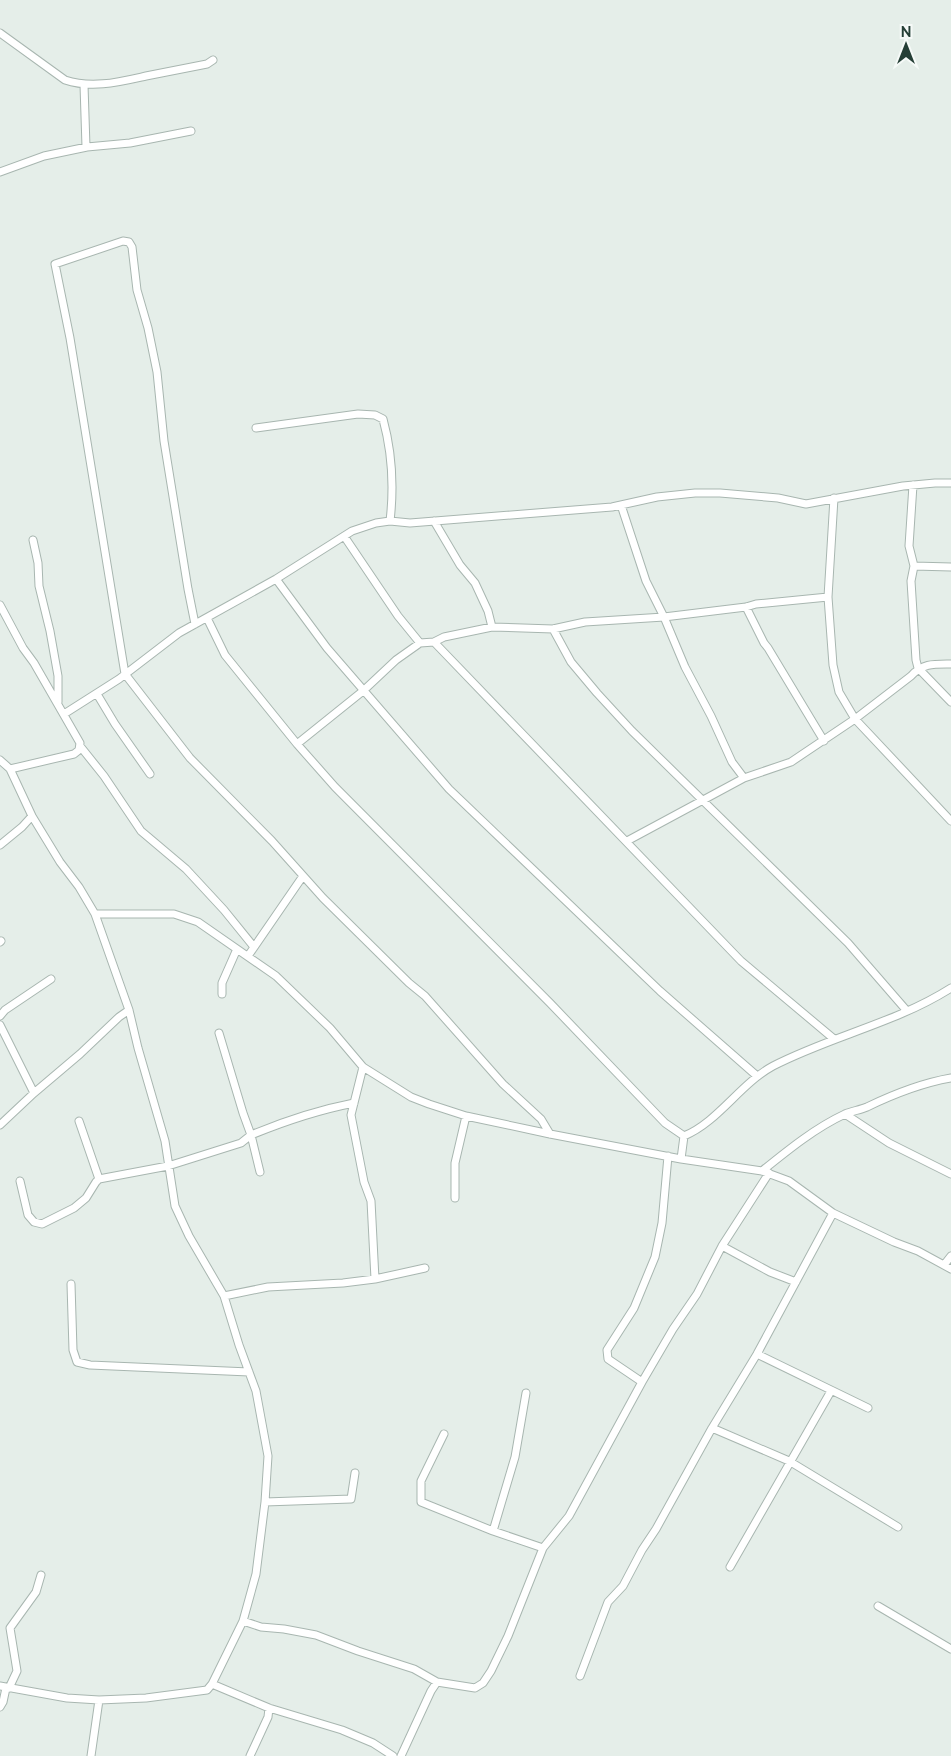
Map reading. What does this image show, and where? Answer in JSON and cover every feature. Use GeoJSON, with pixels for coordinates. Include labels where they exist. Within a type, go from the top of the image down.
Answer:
{"type":"FeatureCollection","features":[{"type":"Feature","properties":{"kind":"street"},"geometry":{"type":"LineString","coordinates":[[0,33],[65,80],[84,84],[116,82],[207,64],[213,60]]}},
{"type":"Feature","properties":{"kind":"street"},"geometry":{"type":"LineString","coordinates":[[84,84],[86,147]]}},
{"type":"Feature","properties":{"kind":"street"},"geometry":{"type":"LineString","coordinates":[[0,172],[44,156],[86,147],[130,142],[191,131]]}},
{"type":"Feature","properties":{"kind":"street"},"geometry":{"type":"LineString","coordinates":[[195,624],[164,441],[157,372],[148,328],[137,290],[132,247],[129,242],[123,242],[55,264],[70,338],[125,674],[190,758],[272,841],[323,898],[409,984],[425,996],[503,1084],[541,1119],[550,1134]]}},
{"type":"Feature","properties":{"kind":"street"},"geometry":{"type":"LineString","coordinates":[[256,428],[358,414],[375,415],[383,419],[392,477],[390,521]]}},
{"type":"Feature","properties":{"kind":"street"},"geometry":{"type":"LineString","coordinates":[[64,714],[97,694],[179,633],[276,579],[352,531],[376,524],[390,521],[410,523],[535,514],[621,505],[656,497],[695,493],[720,493],[778,498],[806,504],[913,485],[951,483]]}},
{"type":"Feature","properties":{"kind":"street"},"geometry":{"type":"LineString","coordinates":[[913,485],[909,546],[914,566],[911,582],[916,660],[918,668],[951,702]]}},
{"type":"Feature","properties":{"kind":"street"},"geometry":{"type":"LineString","coordinates":[[834,498],[828,597],[832,665],[839,692],[855,719],[951,821]]}},
{"type":"Feature","properties":{"kind":"street"},"geometry":{"type":"LineString","coordinates":[[621,505],[646,582],[732,762],[744,778]]}},
{"type":"Feature","properties":{"kind":"street"},"geometry":{"type":"LineString","coordinates":[[434,521],[460,564],[475,584],[488,611],[492,627]]}},
{"type":"Feature","properties":{"kind":"street"},"geometry":{"type":"LineString","coordinates":[[344,536],[398,616],[420,643]]}},
{"type":"Feature","properties":{"kind":"street"},"geometry":{"type":"LineString","coordinates":[[33,540],[38,563],[39,586],[58,676],[58,702]]}},
{"type":"Feature","properties":{"kind":"street"},"geometry":{"type":"LineString","coordinates":[[914,566],[951,568]]}},
{"type":"Feature","properties":{"kind":"street"},"geometry":{"type":"LineString","coordinates":[[276,579],[327,648],[449,789],[639,972],[757,1076]]}},
{"type":"Feature","properties":{"kind":"street"},"geometry":{"type":"LineString","coordinates":[[297,744],[363,691],[396,660],[420,643],[434,642],[444,637],[492,627],[553,629],[585,622],[664,617],[746,607],[756,604],[828,597]]}},
{"type":"Feature","properties":{"kind":"street"},"geometry":{"type":"LineString","coordinates":[[0,605],[23,648],[80,740],[79,750],[74,754],[10,769]]}},
{"type":"Feature","properties":{"kind":"street"},"geometry":{"type":"LineString","coordinates":[[746,607],[764,643],[824,741]]}},
{"type":"Feature","properties":{"kind":"street"},"geometry":{"type":"LineString","coordinates":[[206,618],[224,655],[335,787],[550,1003],[665,1123],[684,1136]]}},
{"type":"Feature","properties":{"kind":"street"},"geometry":{"type":"LineString","coordinates":[[553,629],[571,662],[632,731],[848,943],[907,1011]]}},
{"type":"Feature","properties":{"kind":"street"},"geometry":{"type":"LineString","coordinates":[[434,642],[741,961],[834,1039]]}},
{"type":"Feature","properties":{"kind":"street"},"geometry":{"type":"LineString","coordinates":[[626,841],[744,778],[791,762],[855,719],[911,676],[918,668],[928,664],[951,664]]}},
{"type":"Feature","properties":{"kind":"street"},"geometry":{"type":"LineString","coordinates":[[97,694],[115,724],[150,774]]}},
{"type":"Feature","properties":{"kind":"street"},"geometry":{"type":"LineString","coordinates":[[80,746],[104,776],[141,831],[186,869],[224,910],[254,947]]}},
{"type":"Feature","properties":{"kind":"street"},"geometry":{"type":"LineString","coordinates":[[0,760],[10,769],[32,816],[95,914],[129,1010],[165,1141],[175,1206],[189,1236],[224,1296],[256,1392],[268,1456],[266,1502],[256,1574],[243,1620],[212,1684],[207,1690],[146,1698],[99,1700],[67,1698],[5,1687]]}},
{"type":"Feature","properties":{"kind":"street"},"geometry":{"type":"LineString","coordinates":[[0,845],[32,816]]}},
{"type":"Feature","properties":{"kind":"street"},"geometry":{"type":"LineString","coordinates":[[248,956],[304,876]]}},
{"type":"Feature","properties":{"kind":"street"},"geometry":{"type":"LineString","coordinates":[[95,914],[174,914],[198,922],[276,976],[330,1028],[362,1067],[411,1097],[466,1116],[550,1134],[681,1159],[765,1172],[789,1181],[833,1212],[948,1267],[951,1256]]}},
{"type":"Feature","properties":{"kind":"street"},"geometry":{"type":"LineString","coordinates":[[222,994],[222,983],[238,949]]}},
{"type":"Feature","properties":{"kind":"street"},"geometry":{"type":"LineString","coordinates":[[0,1016],[5,1010],[51,979]]}},
{"type":"Feature","properties":{"kind":"street"},"geometry":{"type":"LineString","coordinates":[[684,1136],[692,1133],[704,1124],[757,1076],[773,1066],[834,1039],[907,1011],[951,988]]}},
{"type":"Feature","properties":{"kind":"street"},"geometry":{"type":"LineString","coordinates":[[0,1125],[129,1010]]}},
{"type":"Feature","properties":{"kind":"street"},"geometry":{"type":"LineString","coordinates":[[0,1025],[34,1093]]}},
{"type":"Feature","properties":{"kind":"street"},"geometry":{"type":"LineString","coordinates":[[219,1033],[251,1135],[260,1172]]}},
{"type":"Feature","properties":{"kind":"street"},"geometry":{"type":"LineString","coordinates":[[362,1067],[351,1115],[364,1182],[371,1201],[375,1279]]}},
{"type":"Feature","properties":{"kind":"street"},"geometry":{"type":"LineString","coordinates":[[243,1620],[261,1627],[316,1635],[414,1669],[437,1682],[475,1688],[484,1683],[508,1636],[543,1548],[568,1516],[673,1329],[698,1294],[722,1246],[765,1172],[802,1139],[845,1114],[863,1109],[894,1094],[951,1078]]}},
{"type":"Feature","properties":{"kind":"street"},"geometry":{"type":"LineString","coordinates":[[20,1181],[28,1215],[34,1222],[42,1224],[74,1208],[86,1198],[99,1180],[168,1166],[241,1142],[251,1135],[291,1119],[327,1108],[354,1103]]}},
{"type":"Feature","properties":{"kind":"street"},"geometry":{"type":"LineString","coordinates":[[845,1114],[889,1143],[951,1174]]}},
{"type":"Feature","properties":{"kind":"street"},"geometry":{"type":"LineString","coordinates":[[455,1198],[455,1163],[466,1116]]}},
{"type":"Feature","properties":{"kind":"street"},"geometry":{"type":"LineString","coordinates":[[79,1121],[99,1180]]}},
{"type":"Feature","properties":{"kind":"street"},"geometry":{"type":"LineString","coordinates":[[681,1159],[684,1136]]}},
{"type":"Feature","properties":{"kind":"street"},"geometry":{"type":"LineString","coordinates":[[642,1382],[608,1359],[607,1350],[634,1308],[655,1257],[662,1223],[668,1156]]}},
{"type":"Feature","properties":{"kind":"street"},"geometry":{"type":"LineString","coordinates":[[580,1676],[608,1602],[623,1586],[712,1428],[757,1354],[833,1212]]}},
{"type":"Feature","properties":{"kind":"street"},"geometry":{"type":"LineString","coordinates":[[722,1246],[770,1272],[796,1282]]}},
{"type":"Feature","properties":{"kind":"street"},"geometry":{"type":"LineString","coordinates":[[224,1296],[268,1287],[343,1283],[375,1279],[425,1268]]}},
{"type":"Feature","properties":{"kind":"street"},"geometry":{"type":"LineString","coordinates":[[71,1284],[72,1350],[77,1362],[90,1366],[249,1372]]}},
{"type":"Feature","properties":{"kind":"street"},"geometry":{"type":"LineString","coordinates":[[757,1354],[868,1408]]}},
{"type":"Feature","properties":{"kind":"street"},"geometry":{"type":"LineString","coordinates":[[730,1567],[831,1391]]}},
{"type":"Feature","properties":{"kind":"street"},"geometry":{"type":"LineString","coordinates":[[493,1531],[515,1457],[526,1393]]}},
{"type":"Feature","properties":{"kind":"street"},"geometry":{"type":"LineString","coordinates":[[712,1428],[790,1461],[898,1527]]}},
{"type":"Feature","properties":{"kind":"street"},"geometry":{"type":"LineString","coordinates":[[444,1434],[421,1481],[421,1502],[493,1531],[543,1548]]}},
{"type":"Feature","properties":{"kind":"street"},"geometry":{"type":"LineString","coordinates":[[266,1502],[351,1498],[355,1473]]}},
{"type":"Feature","properties":{"kind":"street"},"geometry":{"type":"LineString","coordinates":[[0,1707],[3,1702],[5,1687],[17,1671],[10,1628],[36,1592],[41,1574]]}},
{"type":"Feature","properties":{"kind":"street"},"geometry":{"type":"LineString","coordinates":[[878,1606],[951,1649]]}},
{"type":"Feature","properties":{"kind":"street"},"geometry":{"type":"LineString","coordinates":[[401,1756],[437,1682]]}},
{"type":"Feature","properties":{"kind":"street"},"geometry":{"type":"LineString","coordinates":[[212,1684],[269,1708],[342,1730],[373,1743],[393,1756]]}},
{"type":"Feature","properties":{"kind":"street"},"geometry":{"type":"LineString","coordinates":[[91,1756],[99,1700]]}},
{"type":"Feature","properties":{"kind":"street"},"geometry":{"type":"LineString","coordinates":[[250,1756],[268,1717],[269,1708]]}}]}
